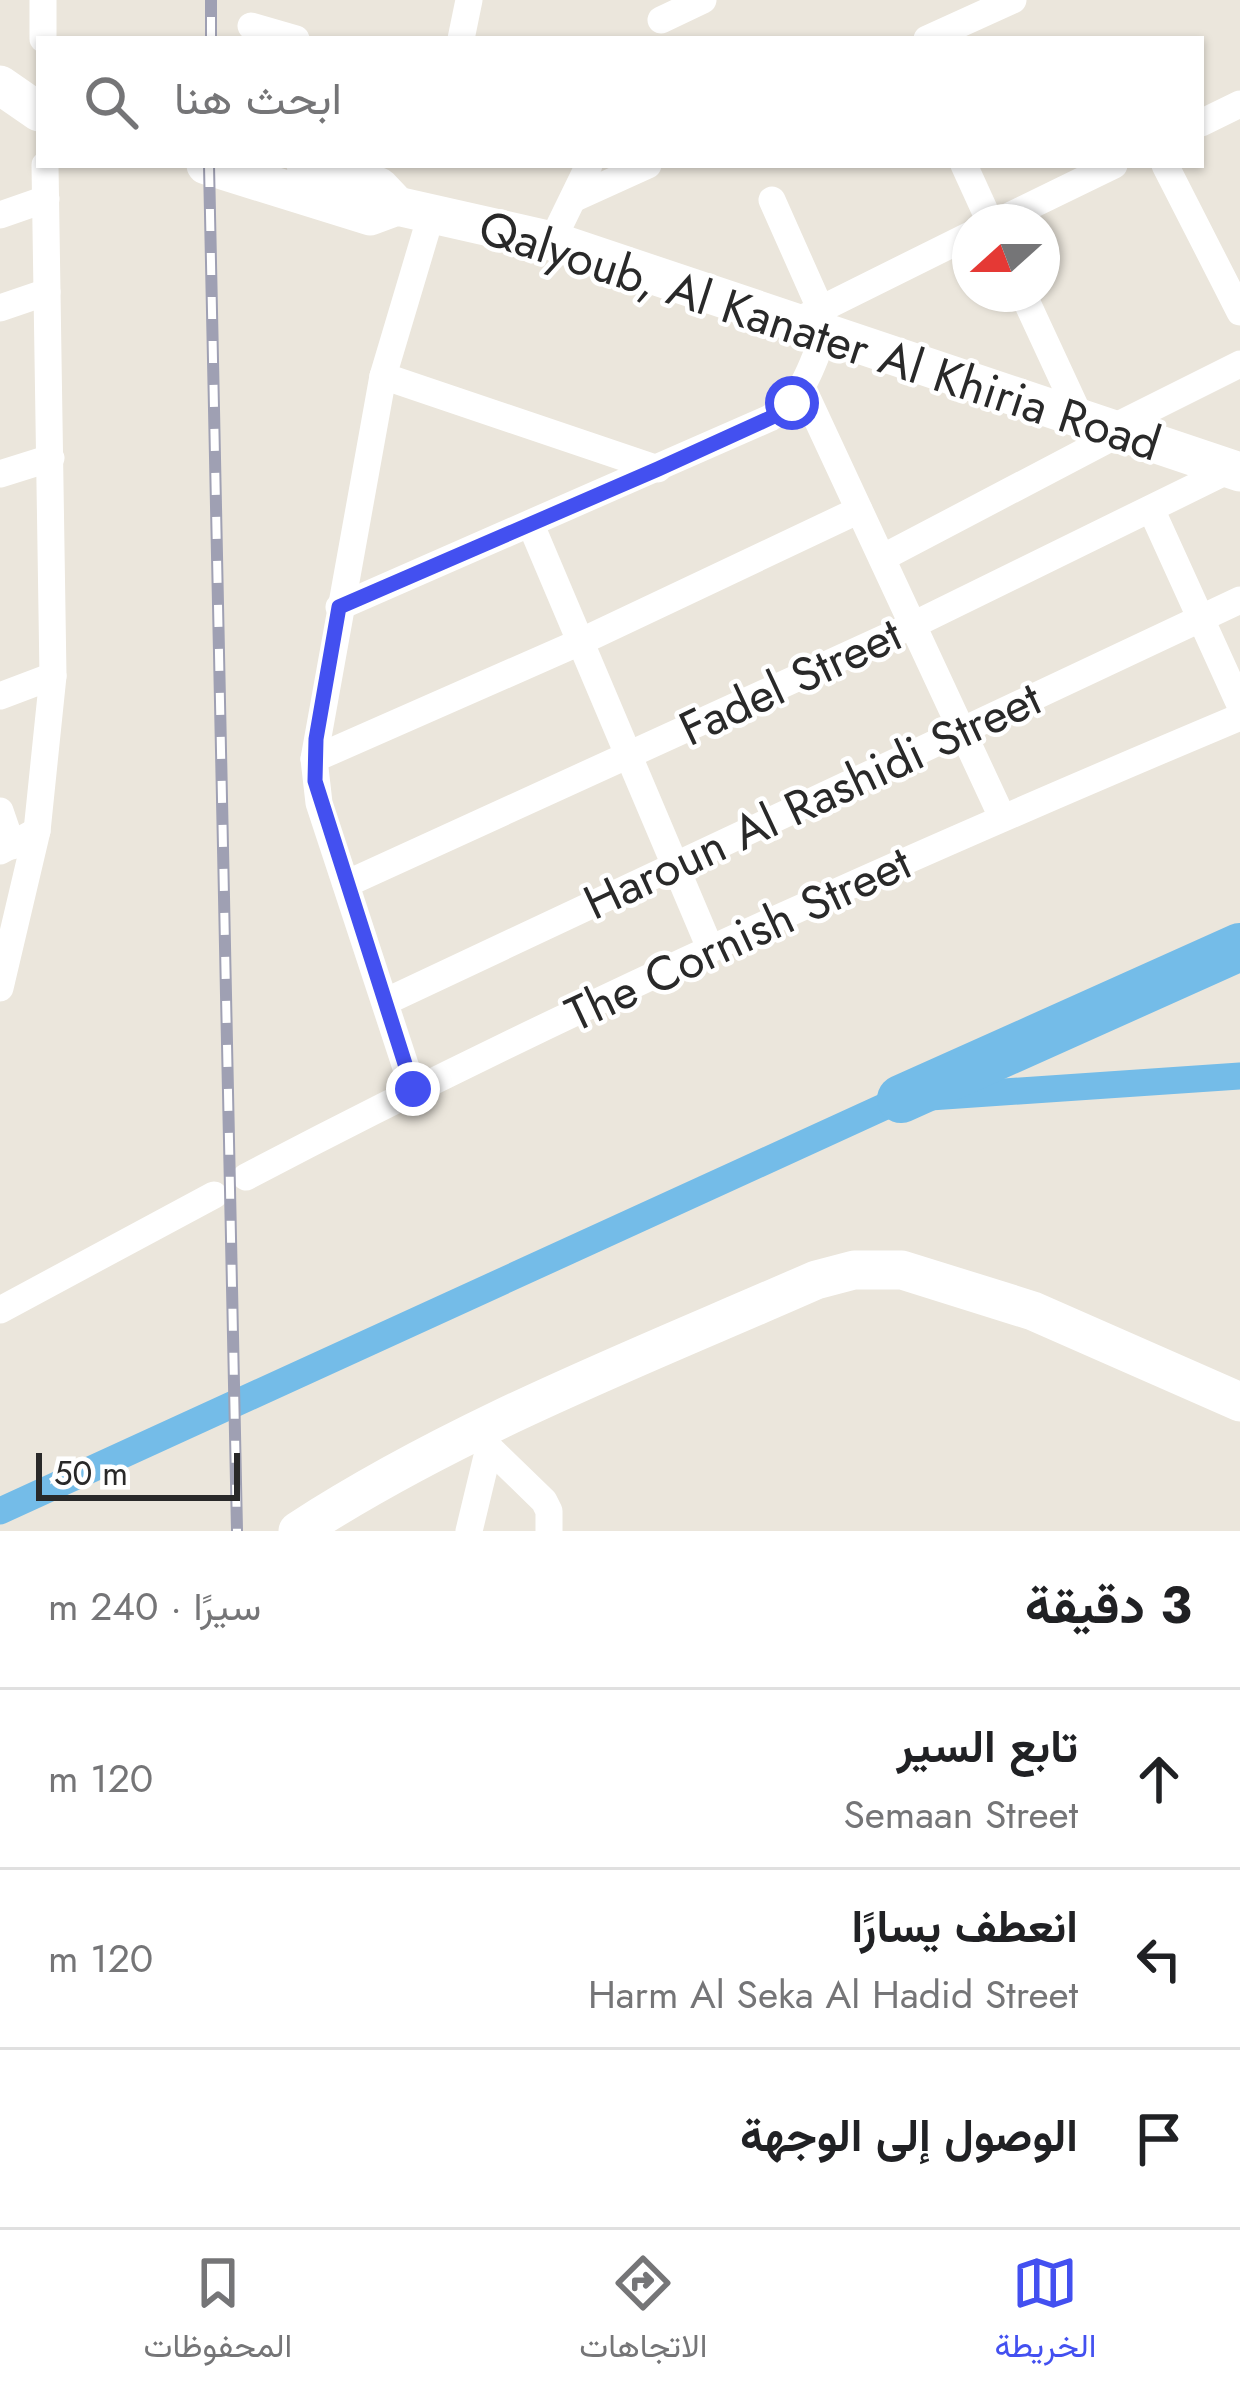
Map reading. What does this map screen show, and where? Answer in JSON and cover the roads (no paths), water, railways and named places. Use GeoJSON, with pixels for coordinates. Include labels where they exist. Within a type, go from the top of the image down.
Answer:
{"type":"FeatureCollection","features":[{"type":"Feature","properties":{"kind":"main road","name":"Qalyoub, Al Kanater Al Khiria Road"},"geometry":{"type":"LineString","coordinates":[[224,168],[394,197]]}},
{"type":"Feature","properties":{"kind":"main road","name":"Qalyoub, Al Kanater Al Khiria Road"},"geometry":{"type":"LineString","coordinates":[[315,168],[394,197],[813,321],[1235,470]]}},
{"type":"Feature","properties":{"kind":"main road"},"geometry":{"type":"LineString","coordinates":[[298,1531],[357,1492],[482,1440],[815,1280],[854,1270],[902,1270],[1033,1310],[1240,1402]]}},
{"type":"Feature","properties":{"kind":"street"},"geometry":{"type":"LineString","coordinates":[[43,0],[43,36]]}},
{"type":"Feature","properties":{"kind":"street"},"geometry":{"type":"LineString","coordinates":[[462,36],[469,0]]}},
{"type":"Feature","properties":{"kind":"street"},"geometry":{"type":"LineString","coordinates":[[661,20],[703,0]]}},
{"type":"Feature","properties":{"kind":"street"},"geometry":{"type":"LineString","coordinates":[[934,36],[1013,0]]}},
{"type":"Feature","properties":{"kind":"street"},"geometry":{"type":"LineString","coordinates":[[252,22],[288,36]]}},
{"type":"Feature","properties":{"kind":"street"},"geometry":{"type":"LineString","coordinates":[[1204,122],[1240,104]]}},
{"type":"Feature","properties":{"kind":"street"},"geometry":{"type":"LineString","coordinates":[[0,988],[37,831],[53,676],[45,168]]}},
{"type":"Feature","properties":{"kind":"street"},"geometry":{"type":"LineString","coordinates":[[552,241],[588,168]]}},
{"type":"Feature","properties":{"kind":"street"},"geometry":{"type":"LineString","coordinates":[[573,199],[641,168]]}},
{"type":"Feature","properties":{"kind":"street"},"geometry":{"type":"LineString","coordinates":[[966,168],[985,204]]}},
{"type":"Feature","properties":{"kind":"street"},"geometry":{"type":"LineString","coordinates":[[1032,204],[1108,168]]}},
{"type":"Feature","properties":{"kind":"street"},"geometry":{"type":"LineString","coordinates":[[1167,168],[1240,312]]}},
{"type":"Feature","properties":{"kind":"street"},"geometry":{"type":"LineString","coordinates":[[394,197],[383,376],[314,759],[319,803],[413,1089]]}},
{"type":"Feature","properties":{"kind":"street"},"geometry":{"type":"LineString","coordinates":[[0,215],[46,200]]}},
{"type":"Feature","properties":{"kind":"street"},"geometry":{"type":"LineString","coordinates":[[339,607],[658,469],[770,418],[792,403],[803,389],[813,321],[772,200]]}},
{"type":"Feature","properties":{"kind":"street"},"geometry":{"type":"LineString","coordinates":[[813,321],[952,245]]}},
{"type":"Feature","properties":{"kind":"street"},"geometry":{"type":"LineString","coordinates":[[0,308],[47,292]]}},
{"type":"Feature","properties":{"kind":"street"},"geometry":{"type":"LineString","coordinates":[[1034,312],[1104,426]]}},
{"type":"Feature","properties":{"kind":"street"},"geometry":{"type":"LineString","coordinates":[[882,558],[1104,426],[1240,364]]}},
{"type":"Feature","properties":{"kind":"street"},"geometry":{"type":"LineString","coordinates":[[383,376],[658,469]]}},
{"type":"Feature","properties":{"kind":"street"},"geometry":{"type":"LineString","coordinates":[[803,389],[1002,818]]}},
{"type":"Feature","properties":{"kind":"street"},"geometry":{"type":"LineString","coordinates":[[0,474],[51,458]]}},
{"type":"Feature","properties":{"kind":"street","name":"Fadel Street"},"geometry":{"type":"LineString","coordinates":[[346,884],[913,625],[1235,470]]}},
{"type":"Feature","properties":{"kind":"street"},"geometry":{"type":"LineString","coordinates":[[1151,509],[1240,705]]}},
{"type":"Feature","properties":{"kind":"street"},"geometry":{"type":"LineString","coordinates":[[314,759],[580,642],[859,510]]}},
{"type":"Feature","properties":{"kind":"street"},"geometry":{"type":"LineString","coordinates":[[531,525],[710,948]]}},
{"type":"Feature","properties":{"kind":"street","name":"Haroun Al Rashidi Street"},"geometry":{"type":"LineString","coordinates":[[385,1002],[1240,600]]}},
{"type":"Feature","properties":{"kind":"street"},"geometry":{"type":"LineString","coordinates":[[0,696],[53,676]]}},
{"type":"Feature","properties":{"kind":"street","name":"The Cornish Street"},"geometry":{"type":"LineString","coordinates":[[245,1177],[413,1089],[710,948],[1240,717]]}},
{"type":"Feature","properties":{"kind":"street"},"geometry":{"type":"LineString","coordinates":[[0,811],[6,848],[37,831]]}},
{"type":"Feature","properties":{"kind":"street"},"geometry":{"type":"LineString","coordinates":[[0,1310],[214,1195]]}},
{"type":"Feature","properties":{"kind":"street"},"geometry":{"type":"LineString","coordinates":[[469,1531],[482,1440]]}},
{"type":"Feature","properties":{"kind":"street"},"geometry":{"type":"LineString","coordinates":[[482,1440],[544,1501],[549,1531]]}},
{"type":"Feature","properties":{"kind":"waterway"},"geometry":{"type":"LineString","coordinates":[[901,1099],[1240,947]]}},
{"type":"Feature","properties":{"kind":"waterway"},"geometry":{"type":"LineString","coordinates":[[0,1511],[901,1099],[1240,1076]]}},
{"type":"Feature","properties":{"kind":"railway"},"geometry":{"type":"LineString","coordinates":[[211,0],[211,36]]}},
{"type":"Feature","properties":{"kind":"railway"},"geometry":{"type":"LineString","coordinates":[[209,168],[237,1531]]}}]}
